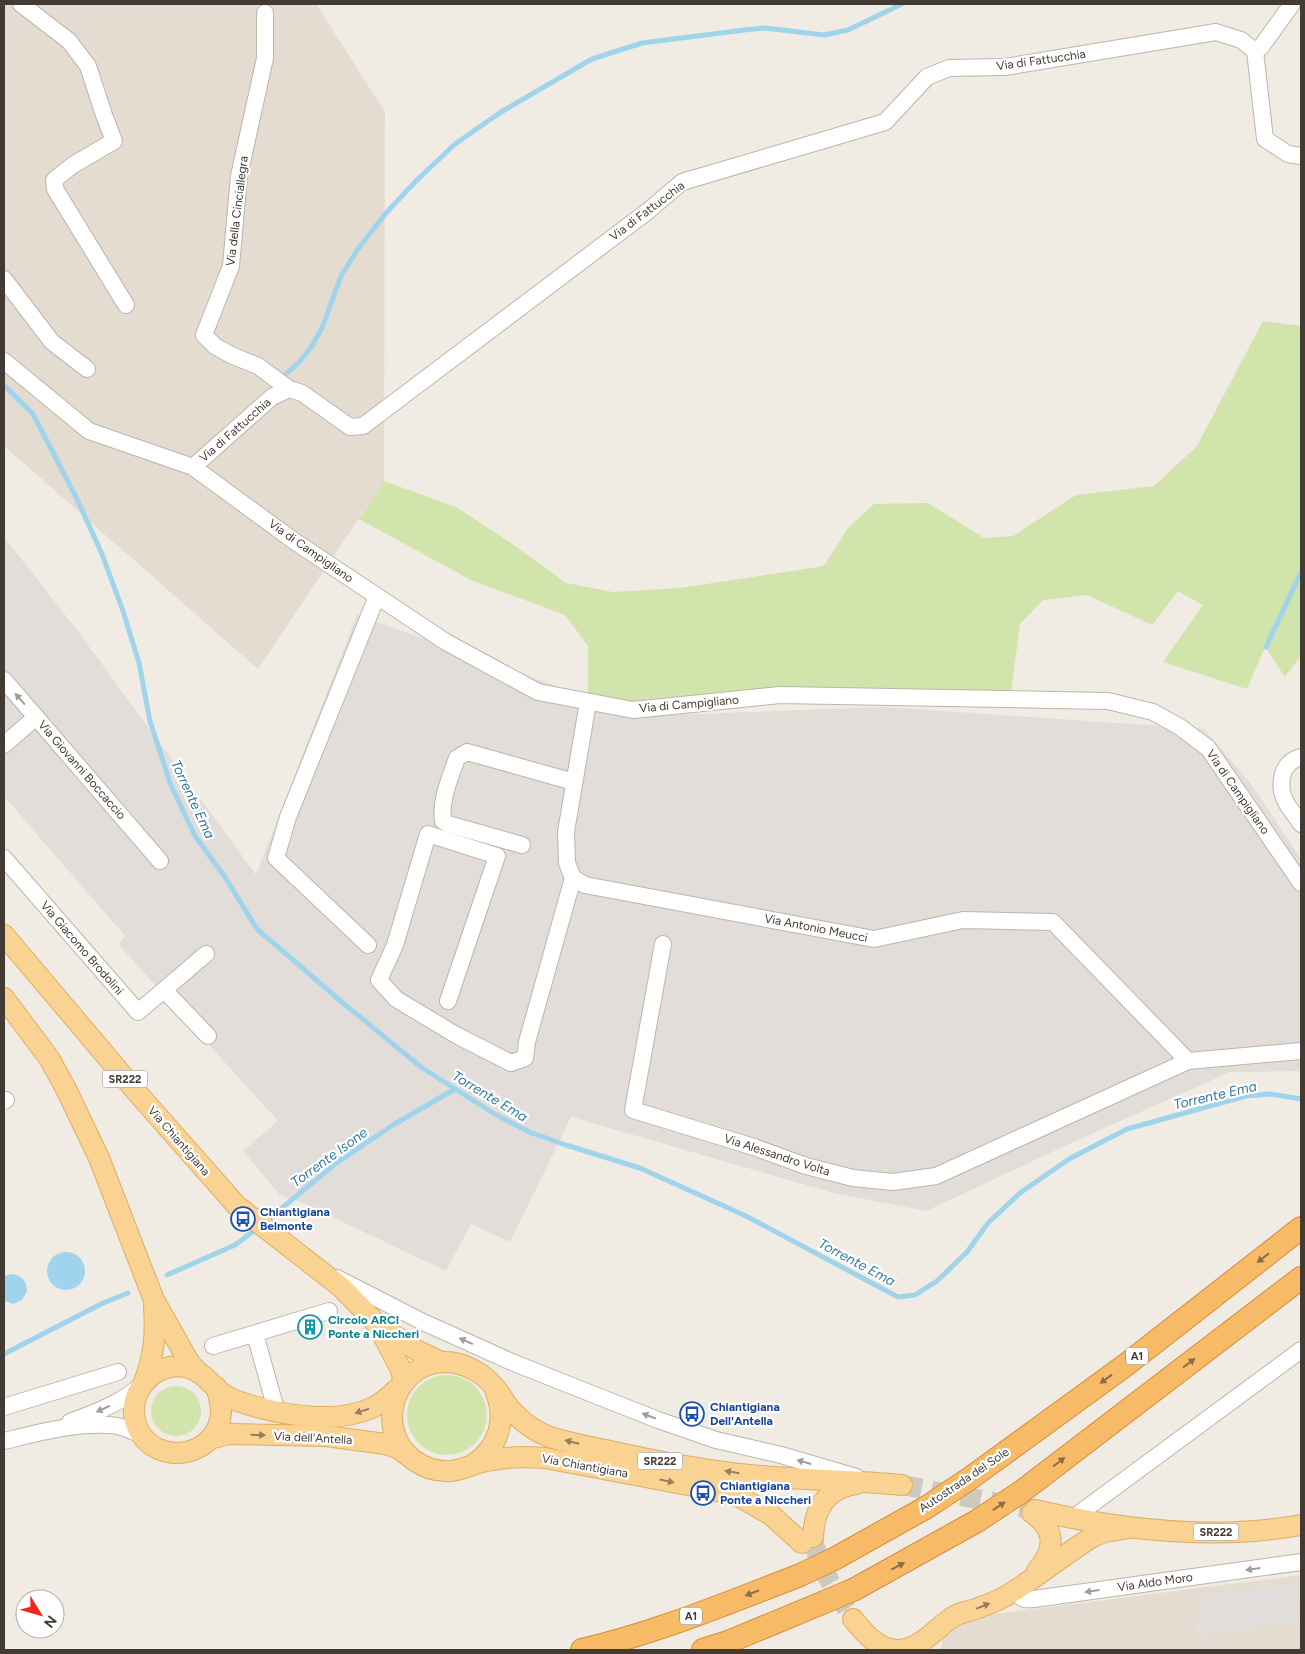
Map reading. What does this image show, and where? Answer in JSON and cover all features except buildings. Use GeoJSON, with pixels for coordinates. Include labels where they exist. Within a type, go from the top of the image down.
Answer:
{"type":"FeatureCollection","features":[{"type":"Feature","properties":{"kind":"highway","name":"Autostrada del Sole"},"geometry":{"type":"LineString","coordinates":[[582,1650],[607,1644],[710,1610],[798,1576],[834,1559],[927,1507],[969,1479],[1127,1364],[1301,1228]]}},
{"type":"Feature","properties":{"kind":"highway"},"geometry":{"type":"LineString","coordinates":[[703,1650],[728,1642],[855,1589],[977,1521],[1020,1492],[1301,1278]]}},
{"type":"Feature","properties":{"kind":"main road","name":"Via Chiantigiana"},"geometry":{"type":"LineString","coordinates":[[4,935],[198,1164],[237,1206],[349,1295],[376,1324],[418,1351],[441,1362],[460,1364],[479,1373],[497,1389],[504,1402],[525,1424],[549,1437],[641,1458],[748,1475],[902,1485]]}},
{"type":"Feature","properties":{"kind":"main road"},"geometry":{"type":"LineString","coordinates":[[4,998],[49,1058],[66,1089],[100,1158],[153,1299],[180,1348],[198,1372]]}},
{"type":"Feature","properties":{"kind":"main road"},"geometry":{"type":"LineString","coordinates":[[141,1435],[136,1424],[134,1411],[137,1393],[144,1382],[150,1365],[155,1339],[153,1299]]}},
{"type":"Feature","properties":{"kind":"main road","name":"Via Chiantigiana"},"geometry":{"type":"LineString","coordinates":[[376,1324],[400,1368],[404,1383]]}},
{"type":"Feature","properties":{"kind":"main road","name":"Via Chiantigiana"},"geometry":{"type":"LineString","coordinates":[[404,1383],[411,1374],[441,1362]]}},
{"type":"Feature","properties":{"kind":"main road","name":"Via dell'Antella"},"geometry":{"type":"LineString","coordinates":[[144,1382],[152,1375],[166,1368],[182,1367],[205,1376],[216,1388],[237,1401],[277,1413],[317,1417],[353,1414],[373,1407],[388,1398],[404,1383]]}},
{"type":"Feature","properties":{"kind":"main road","name":"Via Chiantigiana"},"geometry":{"type":"LineString","coordinates":[[471,1465],[482,1457],[493,1444],[501,1419],[496,1394],[491,1385],[479,1373]]}},
{"type":"Feature","properties":{"kind":"main road"},"geometry":{"type":"LineString","coordinates":[[404,1383],[394,1401],[392,1425],[401,1447],[412,1460]]}},
{"type":"Feature","properties":{"kind":"main road"},"geometry":{"type":"LineString","coordinates":[[210,1439],[219,1424],[221,1413],[216,1388]]}},
{"type":"Feature","properties":{"kind":"main road","name":"Via dell'Antella"},"geometry":{"type":"LineString","coordinates":[[141,1435],[156,1448],[174,1454],[194,1450],[210,1439],[228,1434],[326,1436],[385,1444],[400,1449],[412,1460]]}},
{"type":"Feature","properties":{"kind":"main road","name":"Via Chiantigiana"},"geometry":{"type":"LineString","coordinates":[[412,1460],[425,1467],[439,1471],[454,1471],[471,1465],[508,1458],[546,1458],[709,1489],[738,1496],[754,1504],[807,1540],[819,1507],[826,1498],[842,1486],[867,1482]]}},
{"type":"Feature","properties":{"kind":"main road","name":"SR222"},"geometry":{"type":"LineString","coordinates":[[1024,1584],[1047,1557],[1050,1549],[1051,1539],[1048,1530],[1033,1511],[1130,1528],[1184,1532],[1233,1532],[1301,1525]]}},
{"type":"Feature","properties":{"kind":"main road","name":"SR222"},"geometry":{"type":"LineString","coordinates":[[853,1619],[874,1640],[888,1648],[906,1649],[957,1615],[991,1603],[1024,1584],[1094,1536],[1105,1532],[1130,1528]]}},
{"type":"Feature","properties":{"kind":"street"},"geometry":{"type":"LineString","coordinates":[[21,4],[69,41],[88,66],[114,141],[72,165],[54,180],[55,189],[126,305]]}},
{"type":"Feature","properties":{"kind":"street"},"geometry":{"type":"LineString","coordinates":[[1292,4],[1261,48],[1255,51],[1264,139],[1288,154],[1301,156]]}},
{"type":"Feature","properties":{"kind":"street","name":"Via della Cinciallegra"},"geometry":{"type":"LineString","coordinates":[[265,14],[265,58],[239,176],[231,266],[204,336],[215,346],[231,355],[258,366],[289,389]]}},
{"type":"Feature","properties":{"kind":"street","name":"Via di Fattucchia"},"geometry":{"type":"LineString","coordinates":[[193,467],[272,397],[289,389],[302,393],[350,427],[363,426],[648,211],[682,182],[885,122],[927,77],[949,68],[1005,67],[1216,32],[1241,40],[1255,51]]}},
{"type":"Feature","properties":{"kind":"street"},"geometry":{"type":"LineString","coordinates":[[4,279],[52,342],[87,369]]}},
{"type":"Feature","properties":{"kind":"street","name":"Via di Campigliano"},"geometry":{"type":"LineString","coordinates":[[4,361],[89,431],[193,467],[294,541],[446,642],[538,692],[633,710],[780,695],[1108,701],[1153,712],[1180,727],[1208,748],[1301,883]]}},
{"type":"Feature","properties":{"kind":"street"},"geometry":{"type":"LineString","coordinates":[[368,945],[276,858],[288,817],[376,596]]}},
{"type":"Feature","properties":{"kind":"street","name":"Via Giovanni Boccaccio"},"geometry":{"type":"LineString","coordinates":[[4,680],[160,861]]}},
{"type":"Feature","properties":{"kind":"street"},"geometry":{"type":"LineString","coordinates":[[448,1001],[498,856],[428,834],[395,945],[379,980],[396,999],[456,1035],[511,1063],[525,1058],[527,1042],[573,878],[567,862],[566,832],[588,702]]}},
{"type":"Feature","properties":{"kind":"street"},"geometry":{"type":"LineString","coordinates":[[4,745],[36,718]]}},
{"type":"Feature","properties":{"kind":"street"},"geometry":{"type":"LineString","coordinates":[[522,845],[448,824],[444,821],[442,810],[457,758],[467,752],[574,782]]}},
{"type":"Feature","properties":{"kind":"street"},"geometry":{"type":"LineString","coordinates":[[1301,757],[1295,759],[1285,768],[1280,783],[1286,803],[1301,824]]}},
{"type":"Feature","properties":{"kind":"street","name":"Via Giacomo Brodolini"},"geometry":{"type":"LineString","coordinates":[[4,858],[138,1012],[206,954]]}},
{"type":"Feature","properties":{"kind":"street","name":"Via Antonio Meucci"},"geometry":{"type":"LineString","coordinates":[[573,878],[585,885],[874,939],[963,920],[1053,922],[1188,1061]]}},
{"type":"Feature","properties":{"kind":"street","name":"Via Alessandro Volta"},"geometry":{"type":"LineString","coordinates":[[663,944],[633,1110],[754,1147],[806,1166],[853,1178],[893,1182],[936,1176],[1188,1061]]}},
{"type":"Feature","properties":{"kind":"street"},"geometry":{"type":"LineString","coordinates":[[164,990],[208,1036]]}},
{"type":"Feature","properties":{"kind":"street"},"geometry":{"type":"LineString","coordinates":[[1188,1061],[1301,1051]]}},
{"type":"Feature","properties":{"kind":"street"},"geometry":{"type":"LineString","coordinates":[[314,1266],[423,1322],[514,1363],[658,1420],[716,1440],[799,1460],[852,1475],[867,1482]]}},
{"type":"Feature","properties":{"kind":"street"},"geometry":{"type":"LineString","coordinates":[[214,1346],[329,1312]]}},
{"type":"Feature","properties":{"kind":"street"},"geometry":{"type":"LineString","coordinates":[[255,1334],[277,1413]]}},
{"type":"Feature","properties":{"kind":"street"},"geometry":{"type":"LineString","coordinates":[[1073,1518],[1301,1350]]}},
{"type":"Feature","properties":{"kind":"street"},"geometry":{"type":"LineString","coordinates":[[479,1373],[493,1363],[514,1363]]}},
{"type":"Feature","properties":{"kind":"street"},"geometry":{"type":"LineString","coordinates":[[4,1406],[118,1372]]}},
{"type":"Feature","properties":{"kind":"street","name":"Via dell'Antella"},"geometry":{"type":"LineString","coordinates":[[47,1431],[116,1403],[144,1382]]}},
{"type":"Feature","properties":{"kind":"street","name":"Via dell'Antella"},"geometry":{"type":"LineString","coordinates":[[4,1441],[47,1431],[109,1425],[123,1427],[141,1435]]}},
{"type":"Feature","properties":{"kind":"street","name":"Via Aldo Moro"},"geometry":{"type":"LineString","coordinates":[[1024,1584],[1018,1593],[1025,1599],[1034,1599],[1301,1562]]}},
{"type":"Feature","properties":{"kind":"street"},"geometry":{"type":"LineString","coordinates":[[853,1619],[870,1650]]}},
{"type":"Feature","properties":{"kind":"street"},"geometry":{"type":"LineString","coordinates":[[923,1650],[940,1627]]}},
{"type":"Feature","properties":{"kind":"shaded area"},"geometry":{"type":"Polygon","coordinates":[[[4,4],[316,4],[385,112],[384,481],[258,669],[4,446],[4,4]]]}},
{"type":"Feature","properties":{"kind":"shaded area"},"geometry":{"type":"Polygon","coordinates":[[[4,537],[77,630],[256,875],[357,615],[641,716],[885,707],[1204,729],[1252,785],[1301,859],[1301,1071],[1230,1072],[926,1211],[834,1193],[571,1117],[510,1242],[471,1224],[446,1271],[305,1204],[280,1195],[243,1151],[278,1121],[118,944],[125,936],[4,796],[4,537]]]}},
{"type":"Feature","properties":{"kind":"shaded area"},"geometry":{"type":"Polygon","coordinates":[[[1301,1575],[1301,1650],[941,1650],[943,1635],[971,1617],[1301,1575]]]}},
{"type":"Feature","properties":{"kind":"shaded area"},"geometry":{"type":"Polygon","coordinates":[[[1301,1583],[1301,1596],[1293,1598],[1297,1621],[1197,1636],[1195,1622],[1204,1620],[1201,1597],[1301,1583]]]}},
{"type":"Feature","properties":{"kind":"green space"},"geometry":{"type":"Polygon","coordinates":[[[1263,321],[1301,326],[1301,655],[1285,677],[1265,647],[1247,689],[1163,662],[1203,605],[1178,591],[1152,625],[1087,595],[1043,600],[1020,624],[1010,699],[780,695],[633,710],[588,702],[588,646],[565,615],[471,580],[359,519],[384,481],[456,507],[508,541],[566,583],[613,592],[680,588],[824,566],[848,528],[874,504],[928,503],[984,538],[1013,536],[1076,495],[1154,486],[1197,446],[1263,321]]]}},
{"type":"Feature","properties":{"kind":"green space"},"geometry":{"type":"Polygon","coordinates":[[[439,1375],[455,1375],[476,1386],[487,1407],[487,1423],[476,1444],[455,1455],[439,1455],[425,1449],[413,1437],[407,1423],[407,1407],[413,1393],[425,1381],[439,1375]]]}},
{"type":"Feature","properties":{"kind":"green space"},"geometry":{"type":"Polygon","coordinates":[[[176,1386],[185,1388],[196,1397],[201,1411],[199,1420],[190,1431],[176,1436],[167,1434],[156,1425],[151,1411],[153,1402],[162,1391],[176,1386]]]}},
{"type":"Feature","properties":{"kind":"water"},"geometry":{"type":"Polygon","coordinates":[[[66,1252],[79,1258],[85,1271],[79,1284],[66,1290],[53,1284],[47,1271],[53,1258],[66,1252]]]}},
{"type":"Feature","properties":{"kind":"water"},"geometry":{"type":"Polygon","coordinates":[[[11,1274],[23,1279],[27,1291],[22,1300],[13,1304],[4,1301],[4,1276],[11,1274]]]}},
{"type":"Feature","properties":{"kind":"waterway"},"geometry":{"type":"LineString","coordinates":[[285,375],[312,346],[322,328],[341,276],[358,249],[386,213],[455,144],[501,112],[592,59],[642,43],[765,28],[824,35],[848,30],[902,4]]}},
{"type":"Feature","properties":{"kind":"waterway","name":"Torrente Ema"},"geometry":{"type":"LineString","coordinates":[[4,385],[33,414],[76,497],[102,554],[123,611],[139,663],[150,721],[170,783],[195,836],[225,877],[257,929],[421,1067],[493,1113],[529,1132],[640,1168],[746,1216],[898,1297],[915,1295],[937,1281],[967,1252],[988,1223],[1020,1193],[1069,1159],[1127,1129],[1246,1096],[1270,1094],[1301,1099]]}},
{"type":"Feature","properties":{"kind":"waterway"},"geometry":{"type":"LineString","coordinates":[[1266,647],[1301,572]]}},
{"type":"Feature","properties":{"kind":"waterway","name":"Torrente Isone"},"geometry":{"type":"LineString","coordinates":[[265,1222],[335,1164],[393,1125],[455,1089]]}},
{"type":"Feature","properties":{"kind":"waterway","name":"Torrente Isone"},"geometry":{"type":"LineString","coordinates":[[167,1275],[235,1245],[259,1227]]}},
{"type":"Feature","properties":{"kind":"waterway","name":"Torrente Isone"},"geometry":{"type":"LineString","coordinates":[[4,1354],[101,1304],[128,1293]]}},
{"type":"Feature","properties":{"kind":"tunnel"},"geometry":{"type":"LineString","coordinates":[[902,1485],[1035,1510]]}},
{"type":"Feature","properties":{"kind":"tunnel"},"geometry":{"type":"LineString","coordinates":[[813,1537],[823,1569],[853,1619]]}},
{"type":"Feature","properties":{"kind":"place","name":"Chiantigiana Belmonte"},"geometry":{"type":"Point","coordinates":[243,1219]}},
{"type":"Feature","properties":{"kind":"place","name":"Circolo ARCI Ponte a Niccheri"},"geometry":{"type":"Point","coordinates":[310,1327]}},
{"type":"Feature","properties":{"kind":"place","name":"Chiantigiana Dell'Antella"},"geometry":{"type":"Point","coordinates":[692,1414]}},
{"type":"Feature","properties":{"kind":"place","name":"Chiantigiana Ponte a Niccheri"},"geometry":{"type":"Point","coordinates":[703,1493]}}]}
